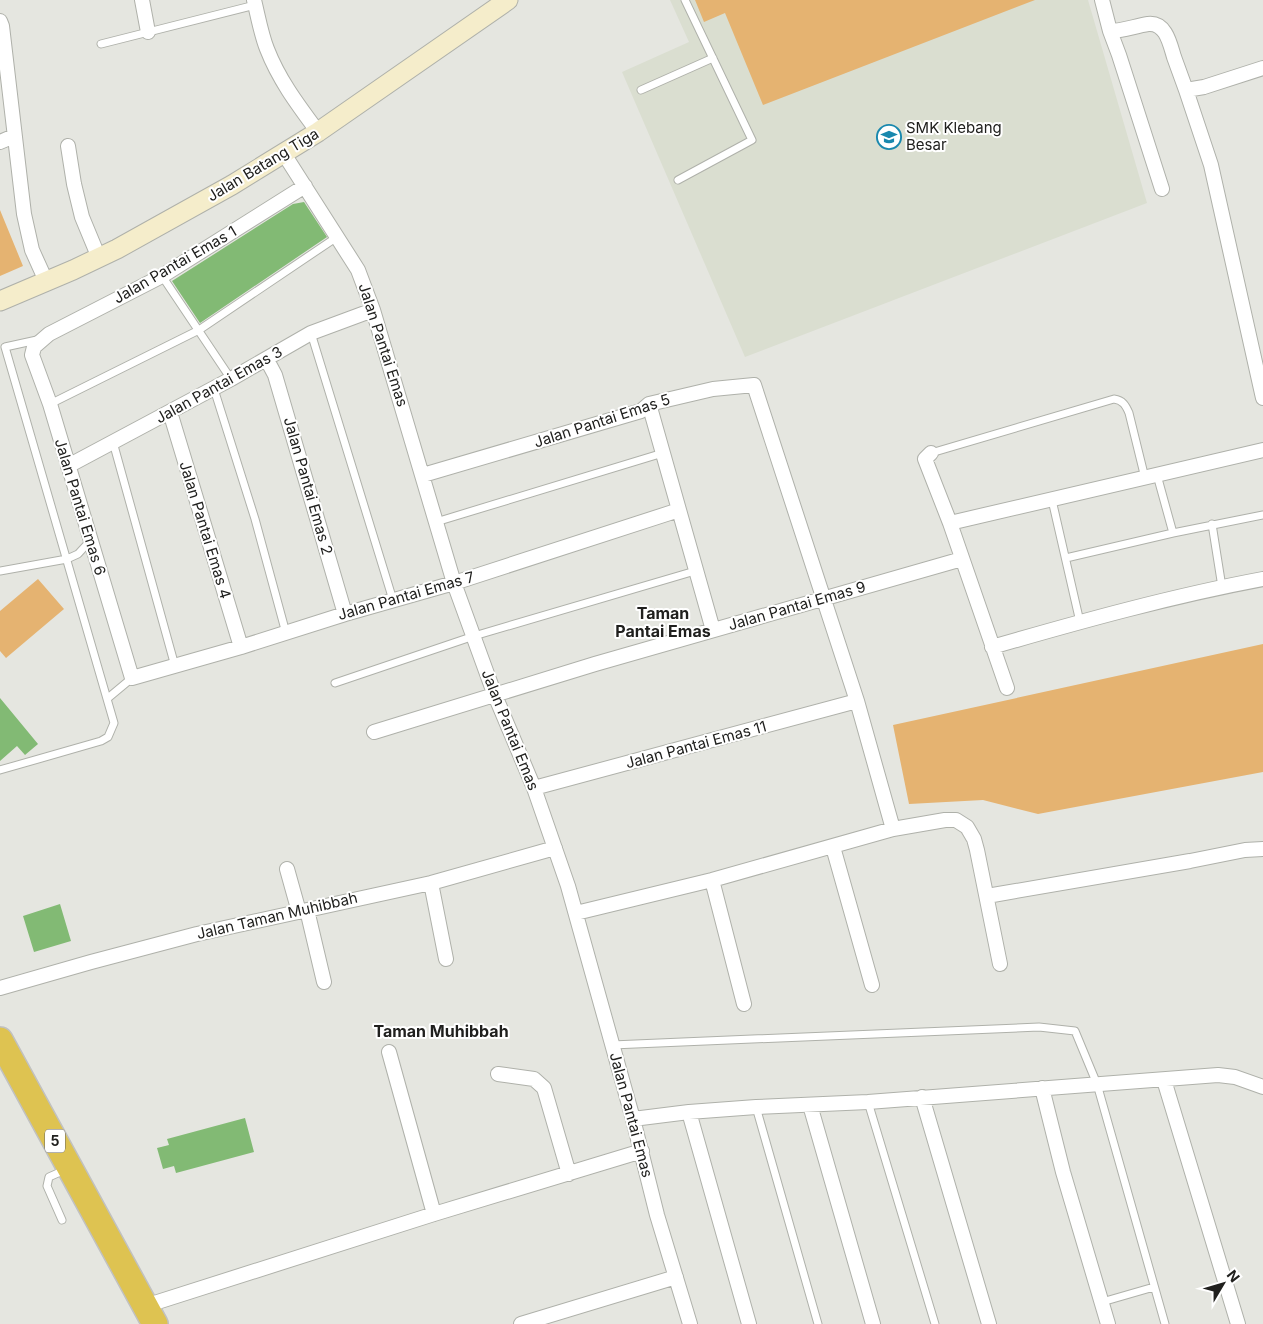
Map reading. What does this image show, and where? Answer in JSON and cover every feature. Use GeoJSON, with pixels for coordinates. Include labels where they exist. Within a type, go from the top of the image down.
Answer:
{"type":"FeatureCollection","features":[{"type":"Feature","properties":{"kind":"highway","name":"5"},"geometry":{"type":"LineString","coordinates":[[0,1040],[110,1242],[142,1317]]}},
{"type":"Feature","properties":{"kind":"main road","name":"Jalan Batang Tiga"},"geometry":{"type":"LineString","coordinates":[[0,301],[99,258],[192,208],[284,154],[508,0]]}},
{"type":"Feature","properties":{"kind":"street"},"geometry":{"type":"LineString","coordinates":[[142,0],[148,32]]}},
{"type":"Feature","properties":{"kind":"street"},"geometry":{"type":"LineString","coordinates":[[1102,0],[1105,17],[1162,189]]}},
{"type":"Feature","properties":{"kind":"street"},"geometry":{"type":"LineString","coordinates":[[255,2],[266,47],[276,70],[289,92],[318,132]]}},
{"type":"Feature","properties":{"kind":"street"},"geometry":{"type":"LineString","coordinates":[[0,21],[24,214],[32,250],[46,281]]}},
{"type":"Feature","properties":{"kind":"street"},"geometry":{"type":"LineString","coordinates":[[1110,31],[1121,31],[1149,24],[1163,30],[1169,39],[1211,165],[1263,398]]}},
{"type":"Feature","properties":{"kind":"street"},"geometry":{"type":"LineString","coordinates":[[1186,90],[1204,87],[1263,68]]}},
{"type":"Feature","properties":{"kind":"street"},"geometry":{"type":"LineString","coordinates":[[0,142],[14,136]]}},
{"type":"Feature","properties":{"kind":"street"},"geometry":{"type":"LineString","coordinates":[[68,146],[82,217],[99,258]]}},
{"type":"Feature","properties":{"kind":"street","name":"Jalan Pantai Emas"},"geometry":{"type":"LineString","coordinates":[[284,154],[358,270],[373,310],[454,583],[494,693],[534,788],[576,913],[642,1151],[657,1214],[690,1324]]}},
{"type":"Feature","properties":{"kind":"street","name":"Jalan Pantai Emas 1"},"geometry":{"type":"LineString","coordinates":[[42,339],[162,276],[305,186]]}},
{"type":"Feature","properties":{"kind":"street","name":"Jalan Pantai Emas 3"},"geometry":{"type":"LineString","coordinates":[[68,466],[267,360],[310,333],[373,310]]}},
{"type":"Feature","properties":{"kind":"street","name":"Jalan Pantai Emas 6"},"geometry":{"type":"LineString","coordinates":[[42,339],[34,347],[32,355],[50,404],[132,678]]}},
{"type":"Feature","properties":{"kind":"street","name":"Jalan Pantai Emas 2"},"geometry":{"type":"LineString","coordinates":[[267,360],[275,375],[345,614]]}},
{"type":"Feature","properties":{"kind":"street","name":"Jalan Pantai Emas 5"},"geometry":{"type":"LineString","coordinates":[[423,476],[641,411],[649,404],[713,389],[754,385],[823,598]]}},
{"type":"Feature","properties":{"kind":"street"},"geometry":{"type":"LineString","coordinates":[[649,404],[713,630]]}},
{"type":"Feature","properties":{"kind":"street","name":"Jalan Pantai Emas 4"},"geometry":{"type":"LineString","coordinates":[[170,412],[241,647]]}},
{"type":"Feature","properties":{"kind":"street"},"geometry":{"type":"LineString","coordinates":[[950,523],[1263,450]]}},
{"type":"Feature","properties":{"kind":"street"},"geometry":{"type":"LineString","coordinates":[[931,453],[925,460],[950,523],[1007,688]]}},
{"type":"Feature","properties":{"kind":"street","name":"Jalan Pantai Emas 7"},"geometry":{"type":"LineString","coordinates":[[132,678],[454,583],[679,510]]}},
{"type":"Feature","properties":{"kind":"street","name":"Jalan Pantai Emas 9"},"geometry":{"type":"LineString","coordinates":[[374,732],[494,693],[962,559]]}},
{"type":"Feature","properties":{"kind":"street"},"geometry":{"type":"LineString","coordinates":[[992,647],[1080,622],[1222,587],[1263,579]]}},
{"type":"Feature","properties":{"kind":"street"},"geometry":{"type":"LineString","coordinates":[[823,598],[858,701],[893,829]]}},
{"type":"Feature","properties":{"kind":"street","name":"Jalan Pantai Emas 11"},"geometry":{"type":"LineString","coordinates":[[534,788],[858,701]]}},
{"type":"Feature","properties":{"kind":"street"},"geometry":{"type":"LineString","coordinates":[[576,913],[712,880],[893,829],[945,820],[956,820],[967,827],[974,839],[1000,964]]}},
{"type":"Feature","properties":{"kind":"street"},"geometry":{"type":"LineString","coordinates":[[833,847],[872,985]]}},
{"type":"Feature","properties":{"kind":"street","name":"Jalan Taman Muhibbah"},"geometry":{"type":"LineString","coordinates":[[0,988],[197,934],[431,882],[554,848]]}},
{"type":"Feature","properties":{"kind":"street"},"geometry":{"type":"LineString","coordinates":[[987,896],[1263,848]]}},
{"type":"Feature","properties":{"kind":"street"},"geometry":{"type":"LineString","coordinates":[[287,869],[303,911],[324,982]]}},
{"type":"Feature","properties":{"kind":"street"},"geometry":{"type":"LineString","coordinates":[[712,880],[744,1004]]}},
{"type":"Feature","properties":{"kind":"street"},"geometry":{"type":"LineString","coordinates":[[431,882],[446,958]]}},
{"type":"Feature","properties":{"kind":"street"},"geometry":{"type":"LineString","coordinates":[[389,1052],[434,1214]]}},
{"type":"Feature","properties":{"kind":"street"},"geometry":{"type":"LineString","coordinates":[[498,1074],[534,1079],[544,1088],[569,1174]]}},
{"type":"Feature","properties":{"kind":"street"},"geometry":{"type":"LineString","coordinates":[[633,1119],[689,1112],[868,1102],[1218,1075],[1235,1077],[1263,1087]]}},
{"type":"Feature","properties":{"kind":"street"},"geometry":{"type":"LineString","coordinates":[[1164,1080],[1238,1324]]}},
{"type":"Feature","properties":{"kind":"street"},"geometry":{"type":"LineString","coordinates":[[1042,1088],[1108,1324]]}},
{"type":"Feature","properties":{"kind":"street"},"geometry":{"type":"LineString","coordinates":[[922,1097],[989,1324]]}},
{"type":"Feature","properties":{"kind":"street"},"geometry":{"type":"LineString","coordinates":[[810,1105],[873,1324]]}},
{"type":"Feature","properties":{"kind":"street"},"geometry":{"type":"LineString","coordinates":[[689,1112],[749,1324]]}},
{"type":"Feature","properties":{"kind":"street"},"geometry":{"type":"LineString","coordinates":[[142,1317],[434,1214],[642,1151]]}},
{"type":"Feature","properties":{"kind":"street"},"geometry":{"type":"LineString","coordinates":[[521,1324],[676,1277]]}},
{"type":"Feature","properties":{"kind":"lane"},"geometry":{"type":"LineString","coordinates":[[678,180],[752,140],[685,0]]}},
{"type":"Feature","properties":{"kind":"lane"},"geometry":{"type":"LineString","coordinates":[[101,44],[255,2]]}},
{"type":"Feature","properties":{"kind":"lane"},"geometry":{"type":"LineString","coordinates":[[641,90],[713,58]]}},
{"type":"Feature","properties":{"kind":"lane"},"geometry":{"type":"LineString","coordinates":[[50,404],[198,330],[337,237]]}},
{"type":"Feature","properties":{"kind":"lane"},"geometry":{"type":"LineString","coordinates":[[162,276],[232,379]]}},
{"type":"Feature","properties":{"kind":"lane"},"geometry":{"type":"LineString","coordinates":[[310,333],[394,600]]}},
{"type":"Feature","properties":{"kind":"lane"},"geometry":{"type":"LineString","coordinates":[[0,770],[101,741],[108,737],[114,723],[68,559],[3,347],[42,339]]}},
{"type":"Feature","properties":{"kind":"lane"},"geometry":{"type":"LineString","coordinates":[[214,389],[255,519],[286,633]]}},
{"type":"Feature","properties":{"kind":"lane"},"geometry":{"type":"LineString","coordinates":[[931,453],[1114,399],[1119,400],[1125,405],[1129,413],[1173,533]]}},
{"type":"Feature","properties":{"kind":"lane"},"geometry":{"type":"LineString","coordinates":[[113,442],[175,666]]}},
{"type":"Feature","properties":{"kind":"lane"},"geometry":{"type":"LineString","coordinates":[[436,522],[663,453]]}},
{"type":"Feature","properties":{"kind":"lane"},"geometry":{"type":"LineString","coordinates":[[1052,500],[1080,622]]}},
{"type":"Feature","properties":{"kind":"lane"},"geometry":{"type":"LineString","coordinates":[[1066,558],[1263,514]]}},
{"type":"Feature","properties":{"kind":"lane"},"geometry":{"type":"LineString","coordinates":[[1212,524],[1222,587]]}},
{"type":"Feature","properties":{"kind":"lane"},"geometry":{"type":"LineString","coordinates":[[0,571],[68,559],[78,554],[90,541]]}},
{"type":"Feature","properties":{"kind":"lane"},"geometry":{"type":"LineString","coordinates":[[335,683],[474,636],[695,571]]}},
{"type":"Feature","properties":{"kind":"lane"},"geometry":{"type":"LineString","coordinates":[[108,698],[132,678]]}},
{"type":"Feature","properties":{"kind":"lane"},"geometry":{"type":"LineString","coordinates":[[612,1045],[1039,1027],[1075,1031],[1097,1084],[1165,1324]]}},
{"type":"Feature","properties":{"kind":"lane"},"geometry":{"type":"LineString","coordinates":[[868,1102],[935,1324]]}},
{"type":"Feature","properties":{"kind":"lane"},"geometry":{"type":"LineString","coordinates":[[756,1107],[818,1324]]}},
{"type":"Feature","properties":{"kind":"lane"},"geometry":{"type":"LineString","coordinates":[[62,1220],[47,1186],[49,1177],[70,1168]]}},
{"type":"Feature","properties":{"kind":"lane"},"geometry":{"type":"LineString","coordinates":[[1102,1302],[1154,1287]]}},
{"type":"Feature","properties":{"kind":"shaded area","name":"SMK Klebang Besar"},"geometry":{"type":"Polygon","coordinates":[[[670,0],[1088,0],[1147,203],[745,357],[622,72],[689,42],[670,0]]]}},
{"type":"Feature","properties":{"kind":"shaded area"},"geometry":{"type":"Polygon","coordinates":[[[695,0],[1035,0],[763,105],[725,13],[704,22],[695,0]]]}},
{"type":"Feature","properties":{"kind":"shaded area"},"geometry":{"type":"Polygon","coordinates":[[[0,210],[23,266],[0,276],[0,210]]]}},
{"type":"Feature","properties":{"kind":"shaded area"},"geometry":{"type":"Polygon","coordinates":[[[38,579],[64,609],[6,658],[0,651],[0,611],[38,579]]]}},
{"type":"Feature","properties":{"kind":"shaded area"},"geometry":{"type":"Polygon","coordinates":[[[1263,644],[1263,772],[1038,814],[983,800],[909,804],[893,725],[1263,644]]]}},
{"type":"Feature","properties":{"kind":"building"},"geometry":{"type":"Polygon","coordinates":[[[304,202],[327,237],[200,323],[172,281],[293,204],[304,202]]]}},
{"type":"Feature","properties":{"kind":"building"},"geometry":{"type":"Polygon","coordinates":[[[0,698],[38,744],[25,755],[17,746],[0,761],[0,698]]]}},
{"type":"Feature","properties":{"kind":"building"},"geometry":{"type":"Polygon","coordinates":[[[60,904],[71,941],[34,952],[23,916],[60,904]]]}},
{"type":"Feature","properties":{"kind":"building"},"geometry":{"type":"Polygon","coordinates":[[[245,1118],[254,1152],[176,1173],[174,1166],[163,1169],[157,1148],[169,1145],[167,1139],[245,1118]]]}},
{"type":"Feature","properties":{"kind":"place","name":"SMK Klebang Besar"},"geometry":{"type":"Point","coordinates":[889,137]}},
{"type":"Feature","properties":{"kind":"district","name":"Taman Pantai Emas"},"geometry":{"type":"Point","coordinates":[663,622]}},
{"type":"Feature","properties":{"kind":"district","name":"Taman Muhibbah"},"geometry":{"type":"Point","coordinates":[441,1031]}}]}
